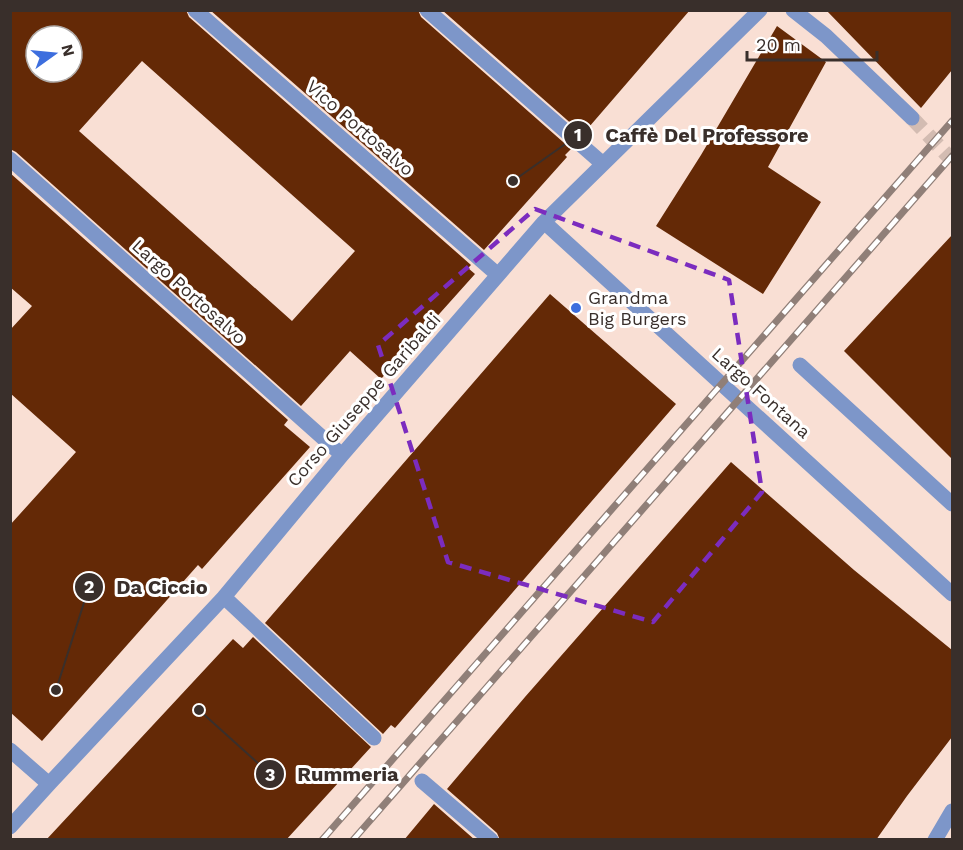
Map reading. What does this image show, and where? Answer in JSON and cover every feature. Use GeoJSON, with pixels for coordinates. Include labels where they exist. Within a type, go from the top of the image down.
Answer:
{"type":"FeatureCollection","features":[{"type":"Feature","properties":{"kind":"street","name":"Vico Portosalvo"},"geometry":{"type":"LineString","coordinates":[[195,10],[498,275]]}},
{"type":"Feature","properties":{"kind":"street"},"geometry":{"type":"LineString","coordinates":[[427,10],[603,164]]}},
{"type":"Feature","properties":{"kind":"street","name":"Corso Giuseppe Garibaldi"},"geometry":{"type":"LineString","coordinates":[[10,827],[224,597],[342,454],[544,222],[760,10]]}},
{"type":"Feature","properties":{"kind":"street"},"geometry":{"type":"LineString","coordinates":[[794,10],[826,36],[912,118]]}},
{"type":"Feature","properties":{"kind":"street","name":"Largo Portosalvo"},"geometry":{"type":"LineString","coordinates":[[10,159],[342,454]]}},
{"type":"Feature","properties":{"kind":"street","name":"Largo Fontana"},"geometry":{"type":"LineString","coordinates":[[544,222],[952,594]]}},
{"type":"Feature","properties":{"kind":"street"},"geometry":{"type":"LineString","coordinates":[[800,365],[952,504]]}},
{"type":"Feature","properties":{"kind":"street"},"geometry":{"type":"LineString","coordinates":[[224,597],[374,738]]}},
{"type":"Feature","properties":{"kind":"street"},"geometry":{"type":"LineString","coordinates":[[10,750],[49,784]]}},
{"type":"Feature","properties":{"kind":"street"},"geometry":{"type":"LineString","coordinates":[[422,781],[491,840]]}},
{"type":"Feature","properties":{"kind":"street"},"geometry":{"type":"LineString","coordinates":[[935,840],[952,811]]}},
{"type":"Feature","properties":{"kind":"highlighted area"},"geometry":{"type":"Polygon","coordinates":[[[535,209],[729,280],[762,492],[653,622],[448,562],[378,345],[535,209]]]}},
{"type":"Feature","properties":{"kind":"building"},"geometry":{"type":"Polygon","coordinates":[[[10,10],[186,10],[189,17],[471,265],[468,268],[475,274],[381,379],[350,351],[301,406],[10,149],[10,10]],[[142,61],[79,131],[292,321],[355,251],[142,61]]]}},
{"type":"Feature","properties":{"kind":"building"},"geometry":{"type":"Polygon","coordinates":[[[210,10],[418,10],[421,17],[571,149],[565,155],[567,157],[484,250],[210,10]]]}},
{"type":"Feature","properties":{"kind":"building"},"geometry":{"type":"Polygon","coordinates":[[[442,10],[690,10],[583,134],[442,10]]]}},
{"type":"Feature","properties":{"kind":"building"},"geometry":{"type":"Polygon","coordinates":[[[826,10],[952,10],[952,70],[921,108],[826,10]]]}},
{"type":"Feature","properties":{"kind":"building"},"geometry":{"type":"Polygon","coordinates":[[[777,26],[826,62],[768,167],[821,202],[763,294],[656,226],[777,26]]]}},
{"type":"Feature","properties":{"kind":"building"},"geometry":{"type":"Polygon","coordinates":[[[10,173],[288,420],[284,425],[310,447],[202,569],[198,565],[42,741],[10,712],[10,525],[76,452],[10,393],[10,330],[32,306],[10,287],[10,173]]]}},
{"type":"Feature","properties":{"kind":"building"},"geometry":{"type":"Polygon","coordinates":[[[952,235],[952,459],[844,351],[952,235]]]}},
{"type":"Feature","properties":{"kind":"building"},"geometry":{"type":"Polygon","coordinates":[[[550,294],[676,404],[395,728],[391,725],[383,734],[265,623],[550,294]]]}},
{"type":"Feature","properties":{"kind":"building"},"geometry":{"type":"Polygon","coordinates":[[[731,462],[854,570],[952,650],[952,737],[876,840],[500,840],[497,833],[447,789],[731,462]]]}},
{"type":"Feature","properties":{"kind":"building"},"geometry":{"type":"Polygon","coordinates":[[[253,637],[371,747],[286,840],[46,840],[233,639],[243,648],[253,637]]]}},
{"type":"Feature","properties":{"kind":"building"},"geometry":{"type":"Polygon","coordinates":[[[434,804],[475,840],[404,840],[434,804]]]}},
{"type":"Feature","properties":{"kind":"tunnel"},"geometry":{"type":"LineString","coordinates":[[912,118],[952,160]]}},
{"type":"Feature","properties":{"kind":"railway"},"geometry":{"type":"LineString","coordinates":[[322,840],[952,121]]}},
{"type":"Feature","properties":{"kind":"railway"},"geometry":{"type":"LineString","coordinates":[[353,840],[952,156]]}},
{"type":"Feature","properties":{"kind":"place","name":"Caffè Del Professore"},"geometry":{"type":"Point","coordinates":[513,181]}},
{"type":"Feature","properties":{"kind":"place","name":"Grandma Big Burgers"},"geometry":{"type":"Point","coordinates":[576,308]}},
{"type":"Feature","properties":{"kind":"place","name":"Da Ciccio"},"geometry":{"type":"Point","coordinates":[56,690]}},
{"type":"Feature","properties":{"kind":"place","name":"Rummeria"},"geometry":{"type":"Point","coordinates":[199,710]}}]}
